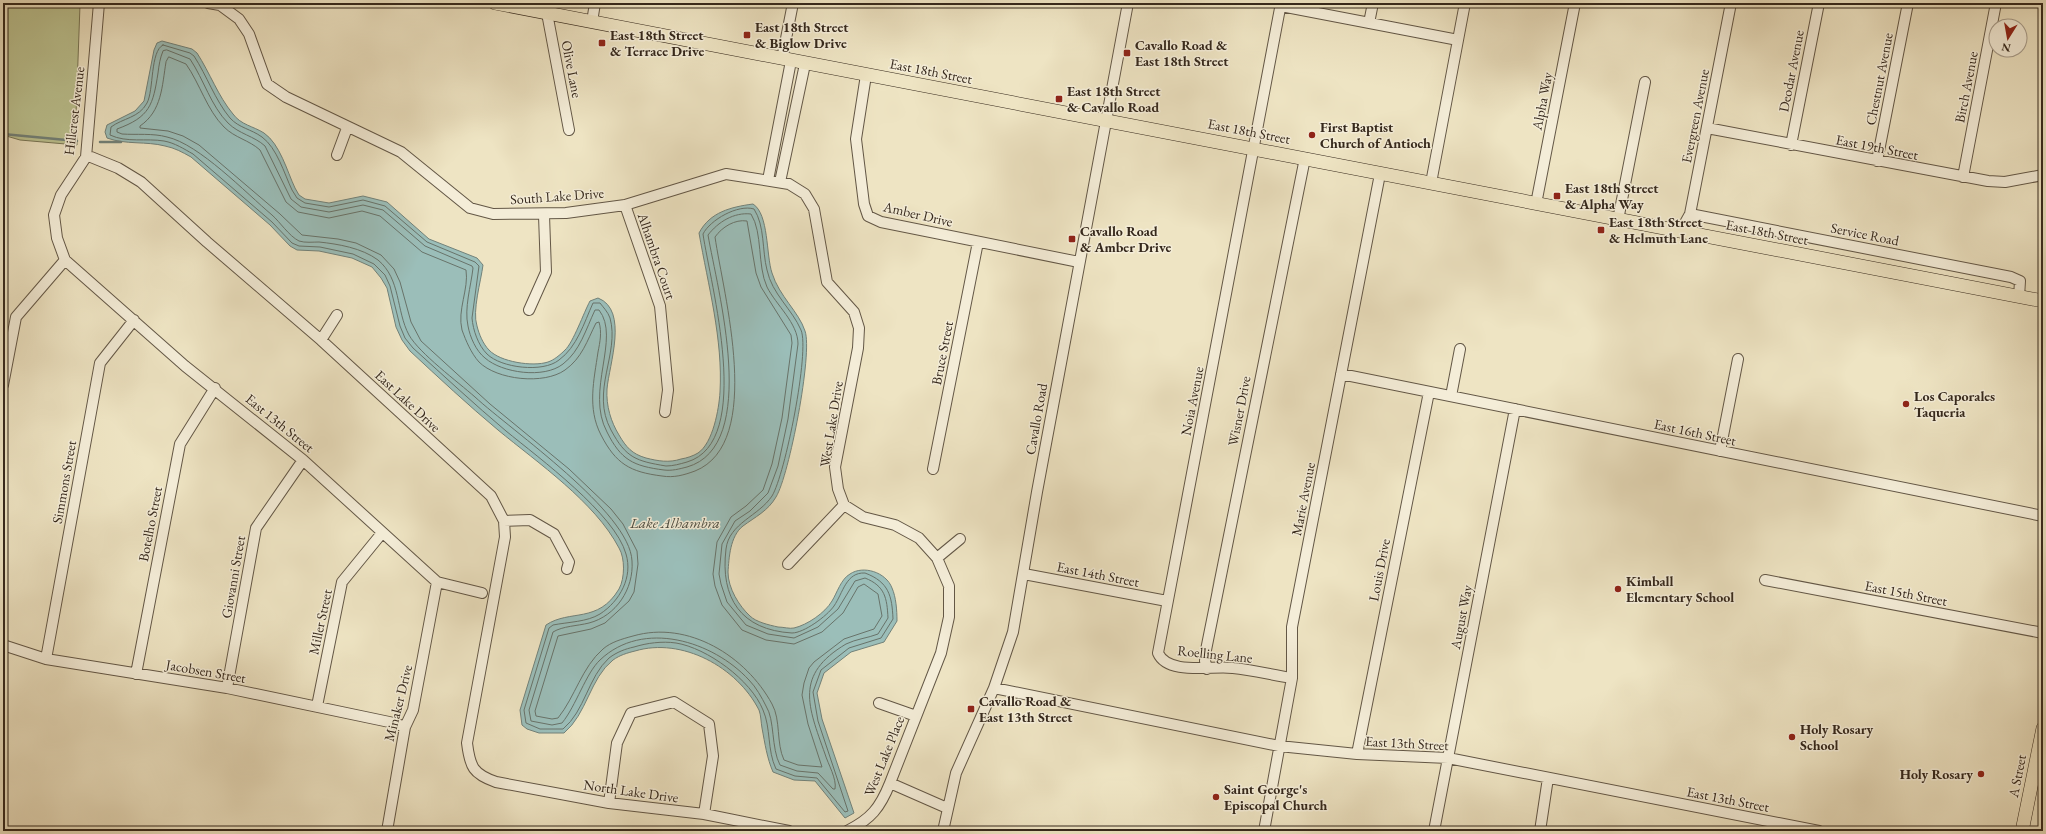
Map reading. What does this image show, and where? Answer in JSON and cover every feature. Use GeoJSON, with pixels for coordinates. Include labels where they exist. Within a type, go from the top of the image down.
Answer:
{"type":"FeatureCollection","features":[{"type":"Feature","properties":{"kind":"main road","name":"East 18th Street"},"geometry":{"type":"LineString","coordinates":[[495,3],[805,64],[1255,148],[1380,174],[2043,302]]}},
{"type":"Feature","properties":{"kind":"main road","name":"A Street"},"geometry":{"type":"LineString","coordinates":[[2022,831],[2043,728]]}},
{"type":"Feature","properties":{"kind":"street","name":"Hillcrest Avenue"},"geometry":{"type":"LineString","coordinates":[[66,260],[57,238],[54,215],[61,195],[86,157],[99,3]]}},
{"type":"Feature","properties":{"kind":"street","name":"South Lake Drive"},"geometry":{"type":"LineString","coordinates":[[208,3],[220,5],[239,19],[248,34],[267,84],[286,97],[347,128],[401,152],[470,208],[493,214],[544,214],[625,205],[726,174],[773,181]]}},
{"type":"Feature","properties":{"kind":"street"},"geometry":{"type":"LineString","coordinates":[[592,22],[595,3]]}},
{"type":"Feature","properties":{"kind":"street"},"geometry":{"type":"LineString","coordinates":[[773,181],[793,3]]}},
{"type":"Feature","properties":{"kind":"street","name":"Cavallo Road"},"geometry":{"type":"LineString","coordinates":[[943,831],[956,773],[994,688],[1013,632],[1079,262],[1128,3]]}},
{"type":"Feature","properties":{"kind":"street"},"geometry":{"type":"LineString","coordinates":[[1369,23],[1373,3]]}},
{"type":"Feature","properties":{"kind":"street"},"geometry":{"type":"LineString","coordinates":[[1431,183],[1465,3]]}},
{"type":"Feature","properties":{"kind":"street","name":"Alpha Way"},"geometry":{"type":"LineString","coordinates":[[1536,204],[1575,3]]}},
{"type":"Feature","properties":{"kind":"street","name":"Evergreen Avenue"},"geometry":{"type":"LineString","coordinates":[[1680,232],[1690,214],[1731,3]]}},
{"type":"Feature","properties":{"kind":"street","name":"Deodar Avenue"},"geometry":{"type":"LineString","coordinates":[[1792,145],[1819,3]]}},
{"type":"Feature","properties":{"kind":"street","name":"Chestnut Avenue"},"geometry":{"type":"LineString","coordinates":[[1878,161],[1908,3]]}},
{"type":"Feature","properties":{"kind":"street","name":"Birch Avenue"},"geometry":{"type":"LineString","coordinates":[[1963,177],[1996,3]]}},
{"type":"Feature","properties":{"kind":"street"},"geometry":{"type":"LineString","coordinates":[[1281,4],[1458,40]]}},
{"type":"Feature","properties":{"kind":"street","name":"Noia Avenue"},"geometry":{"type":"LineString","coordinates":[[1161,659],[1158,652],[1255,148],[1281,4]]}},
{"type":"Feature","properties":{"kind":"street","name":"Olive Lane"},"geometry":{"type":"LineString","coordinates":[[547,13],[569,130]]}},
{"type":"Feature","properties":{"kind":"street"},"geometry":{"type":"LineString","coordinates":[[773,181],[805,64]]}},
{"type":"Feature","properties":{"kind":"street","name":"Amber Drive"},"geometry":{"type":"LineString","coordinates":[[866,75],[856,139],[864,204],[868,216],[881,222],[1079,262]]}},
{"type":"Feature","properties":{"kind":"street"},"geometry":{"type":"LineString","coordinates":[[1618,220],[1645,82]]}},
{"type":"Feature","properties":{"kind":"street"},"geometry":{"type":"LineString","coordinates":[[337,155],[347,128]]}},
{"type":"Feature","properties":{"kind":"street","name":"East 19th Street"},"geometry":{"type":"LineString","coordinates":[[1707,128],[1963,177],[2005,182],[2043,174]]}},
{"type":"Feature","properties":{"kind":"street","name":"East Lake Drive"},"geometry":{"type":"LineString","coordinates":[[86,157],[91,157],[118,168],[141,182],[207,242],[321,340],[491,496],[504,521],[505,537],[467,743],[468,757],[473,769]]}},
{"type":"Feature","properties":{"kind":"street","name":"Wisner Drive"},"geometry":{"type":"LineString","coordinates":[[1207,669],[1205,661],[1206,650],[1305,158]]}},
{"type":"Feature","properties":{"kind":"street","name":"Marie Avenue"},"geometry":{"type":"LineString","coordinates":[[1264,831],[1292,678],[1292,628],[1380,174]]}},
{"type":"Feature","properties":{"kind":"street","name":"West Lake Drive"},"geometry":{"type":"LineString","coordinates":[[773,181],[789,184],[805,194],[814,209],[827,282],[854,312],[859,328],[858,348],[835,466],[838,489],[844,505]]}},
{"type":"Feature","properties":{"kind":"street","name":"Alhambra Court"},"geometry":{"type":"LineString","coordinates":[[625,205],[660,306],[668,390],[664,412]]}},
{"type":"Feature","properties":{"kind":"street"},"geometry":{"type":"LineString","coordinates":[[530,310],[546,272],[544,214]]}},
{"type":"Feature","properties":{"kind":"street","name":"Service Road"},"geometry":{"type":"LineString","coordinates":[[1690,214],[2012,277],[2020,281],[2019,297]]}},
{"type":"Feature","properties":{"kind":"street","name":"Bruce Street"},"geometry":{"type":"LineString","coordinates":[[933,469],[978,242]]}},
{"type":"Feature","properties":{"kind":"street"},"geometry":{"type":"LineString","coordinates":[[3,385],[16,317],[66,260]]}},
{"type":"Feature","properties":{"kind":"street","name":"East 13th Street"},"geometry":{"type":"LineString","coordinates":[[66,260],[185,366],[215,388],[303,460],[437,582],[482,593]]}},
{"type":"Feature","properties":{"kind":"street"},"geometry":{"type":"LineString","coordinates":[[321,340],[337,315]]}},
{"type":"Feature","properties":{"kind":"street","name":"Simmons Street"},"geometry":{"type":"LineString","coordinates":[[46,659],[100,363],[134,320]]}},
{"type":"Feature","properties":{"kind":"street"},"geometry":{"type":"LineString","coordinates":[[1451,396],[1460,349]]}},
{"type":"Feature","properties":{"kind":"street"},"geometry":{"type":"LineString","coordinates":[[1720,451],[1738,359]]}},
{"type":"Feature","properties":{"kind":"street","name":"East 16th Street"},"geometry":{"type":"LineString","coordinates":[[1341,374],[2043,516]]}},
{"type":"Feature","properties":{"kind":"street","name":"Botelho Street"},"geometry":{"type":"LineString","coordinates":[[136,674],[180,444],[215,388]]}},
{"type":"Feature","properties":{"kind":"street","name":"Louis Drive"},"geometry":{"type":"LineString","coordinates":[[1357,754],[1429,392]]}},
{"type":"Feature","properties":{"kind":"street","name":"August Way"},"geometry":{"type":"LineString","coordinates":[[1434,831],[1515,409]]}},
{"type":"Feature","properties":{"kind":"street","name":"Giovanni Street"},"geometry":{"type":"LineString","coordinates":[[227,688],[256,528],[303,460]]}},
{"type":"Feature","properties":{"kind":"street"},"geometry":{"type":"LineString","coordinates":[[788,564],[844,505],[863,517],[896,525],[920,538],[937,558],[948,586],[949,617],[941,653],[916,716]]}},
{"type":"Feature","properties":{"kind":"street"},"geometry":{"type":"LineString","coordinates":[[504,521],[530,520],[554,534],[569,562],[567,569]]}},
{"type":"Feature","properties":{"kind":"street","name":"Miller Street"},"geometry":{"type":"LineString","coordinates":[[316,706],[342,582],[382,533]]}},
{"type":"Feature","properties":{"kind":"street"},"geometry":{"type":"LineString","coordinates":[[937,558],[960,539]]}},
{"type":"Feature","properties":{"kind":"street","name":"East 14th Street"},"geometry":{"type":"LineString","coordinates":[[1024,574],[1168,601]]}},
{"type":"Feature","properties":{"kind":"street","name":"East 15th Street"},"geometry":{"type":"LineString","coordinates":[[1765,580],[2043,633]]}},
{"type":"Feature","properties":{"kind":"street","name":"Minaker Drive"},"geometry":{"type":"LineString","coordinates":[[387,831],[405,728],[413,710],[437,582]]}},
{"type":"Feature","properties":{"kind":"street","name":"Jacobsen Street"},"geometry":{"type":"LineString","coordinates":[[3,645],[46,659],[227,688],[394,723],[405,728]]}},
{"type":"Feature","properties":{"kind":"street","name":"Roelling Lane"},"geometry":{"type":"LineString","coordinates":[[1161,659],[1166,663],[1207,669],[1232,667],[1292,678]]}},
{"type":"Feature","properties":{"kind":"street","name":"East 13th Street"},"geometry":{"type":"LineString","coordinates":[[994,688],[1279,746],[1357,754],[1448,758],[1819,831]]}},
{"type":"Feature","properties":{"kind":"street"},"geometry":{"type":"LineString","coordinates":[[608,804],[617,743],[631,713],[674,702],[709,724],[713,756],[704,814]]}},
{"type":"Feature","properties":{"kind":"street","name":"West Lake Place"},"geometry":{"type":"LineString","coordinates":[[847,831],[861,824],[872,815],[882,803],[916,716],[879,703]]}},
{"type":"Feature","properties":{"kind":"street","name":"North Lake Drive"},"geometry":{"type":"LineString","coordinates":[[473,769],[482,777],[496,782],[608,804],[704,814],[789,831]]}},
{"type":"Feature","properties":{"kind":"street"},"geometry":{"type":"LineString","coordinates":[[1540,831],[1548,778]]}},
{"type":"Feature","properties":{"kind":"street"},"geometry":{"type":"LineString","coordinates":[[890,783],[947,808]]}},
{"type":"Feature","properties":{"kind":"green space"},"geometry":{"type":"Polygon","coordinates":[[[3,3],[80,5],[76,115],[77,145],[20,140],[3,135],[3,3]]]}},
{"type":"Feature","properties":{"kind":"water","name":"Lake Alhambra"},"geometry":{"type":"Polygon","coordinates":[[[162,41],[192,49],[197,53],[223,100],[236,118],[264,133],[270,138],[279,151],[299,195],[305,199],[329,203],[363,196],[387,202],[429,239],[477,258],[483,265],[476,304],[476,320],[483,342],[494,354],[501,358],[526,364],[542,363],[555,359],[568,346],[590,301],[598,298],[607,304],[613,314],[615,326],[615,339],[607,389],[607,402],[611,419],[616,430],[627,446],[633,452],[646,458],[659,461],[668,461],[690,457],[698,453],[708,442],[717,416],[720,392],[720,372],[714,312],[699,233],[715,215],[729,209],[753,204],[758,209],[762,216],[770,265],[775,281],[798,317],[805,331],[807,344],[806,363],[793,441],[781,485],[773,502],[743,526],[735,535],[730,554],[728,578],[738,602],[753,618],[759,622],[778,627],[791,628],[804,624],[825,610],[832,601],[844,579],[855,571],[867,570],[874,572],[880,574],[889,582],[896,604],[897,621],[884,642],[851,652],[824,673],[817,693],[822,719],[854,813],[845,818],[815,781],[794,780],[773,772],[766,751],[760,712],[749,695],[737,681],[722,669],[706,659],[689,652],[671,648],[653,648],[621,655],[613,660],[599,676],[578,716],[564,733],[539,733],[527,729],[522,725],[520,710],[546,625],[555,620],[593,612],[611,600],[619,589],[623,574],[623,562],[619,548],[609,531],[581,499],[476,411],[410,351],[402,340],[396,327],[387,288],[372,267],[352,258],[319,251],[297,250],[290,246],[270,225],[191,157],[181,152],[172,148],[158,145],[121,142],[107,138],[105,132],[107,125],[135,111],[144,101],[154,50],[157,43],[162,41]]]}},
{"type":"Feature","properties":{"kind":"waterway"},"geometry":{"type":"LineString","coordinates":[[3,134],[77,141]]}},
{"type":"Feature","properties":{"kind":"waterway"},"geometry":{"type":"LineString","coordinates":[[100,142],[121,142]]}},
{"type":"Feature","properties":{"kind":"place","name":"East 18th Street & Biglow Drive"},"geometry":{"type":"Point","coordinates":[747,35]}},
{"type":"Feature","properties":{"kind":"place","name":"East 18th Street & Terrace Drive"},"geometry":{"type":"Point","coordinates":[602,43]}},
{"type":"Feature","properties":{"kind":"place","name":"Cavallo Road & East 18th Street"},"geometry":{"type":"Point","coordinates":[1127,53]}},
{"type":"Feature","properties":{"kind":"place","name":"East 18th Street & Cavallo Road"},"geometry":{"type":"Point","coordinates":[1059,99]}},
{"type":"Feature","properties":{"kind":"place","name":"First Baptist Church of Antioch"},"geometry":{"type":"Point","coordinates":[1312,135]}},
{"type":"Feature","properties":{"kind":"place","name":"East 18th Street & Alpha Way"},"geometry":{"type":"Point","coordinates":[1557,196]}},
{"type":"Feature","properties":{"kind":"place","name":"East 18th Street & Helmuth Lane"},"geometry":{"type":"Point","coordinates":[1601,230]}},
{"type":"Feature","properties":{"kind":"place","name":"Cavallo Road & Amber Drive"},"geometry":{"type":"Point","coordinates":[1072,239]}},
{"type":"Feature","properties":{"kind":"place","name":"Los Caporales Taqueria"},"geometry":{"type":"Point","coordinates":[1906,404]}},
{"type":"Feature","properties":{"kind":"place","name":"Kimball Elementary School"},"geometry":{"type":"Point","coordinates":[1618,589]}},
{"type":"Feature","properties":{"kind":"place","name":"Cavallo Road & East 13th Street"},"geometry":{"type":"Point","coordinates":[971,709]}},
{"type":"Feature","properties":{"kind":"place","name":"Holy Rosary School"},"geometry":{"type":"Point","coordinates":[1792,737]}},
{"type":"Feature","properties":{"kind":"place","name":"Holy Rosary"},"geometry":{"type":"Point","coordinates":[1981,774]}},
{"type":"Feature","properties":{"kind":"place","name":"Saint George's Episcopal Church"},"geometry":{"type":"Point","coordinates":[1216,797]}}]}
